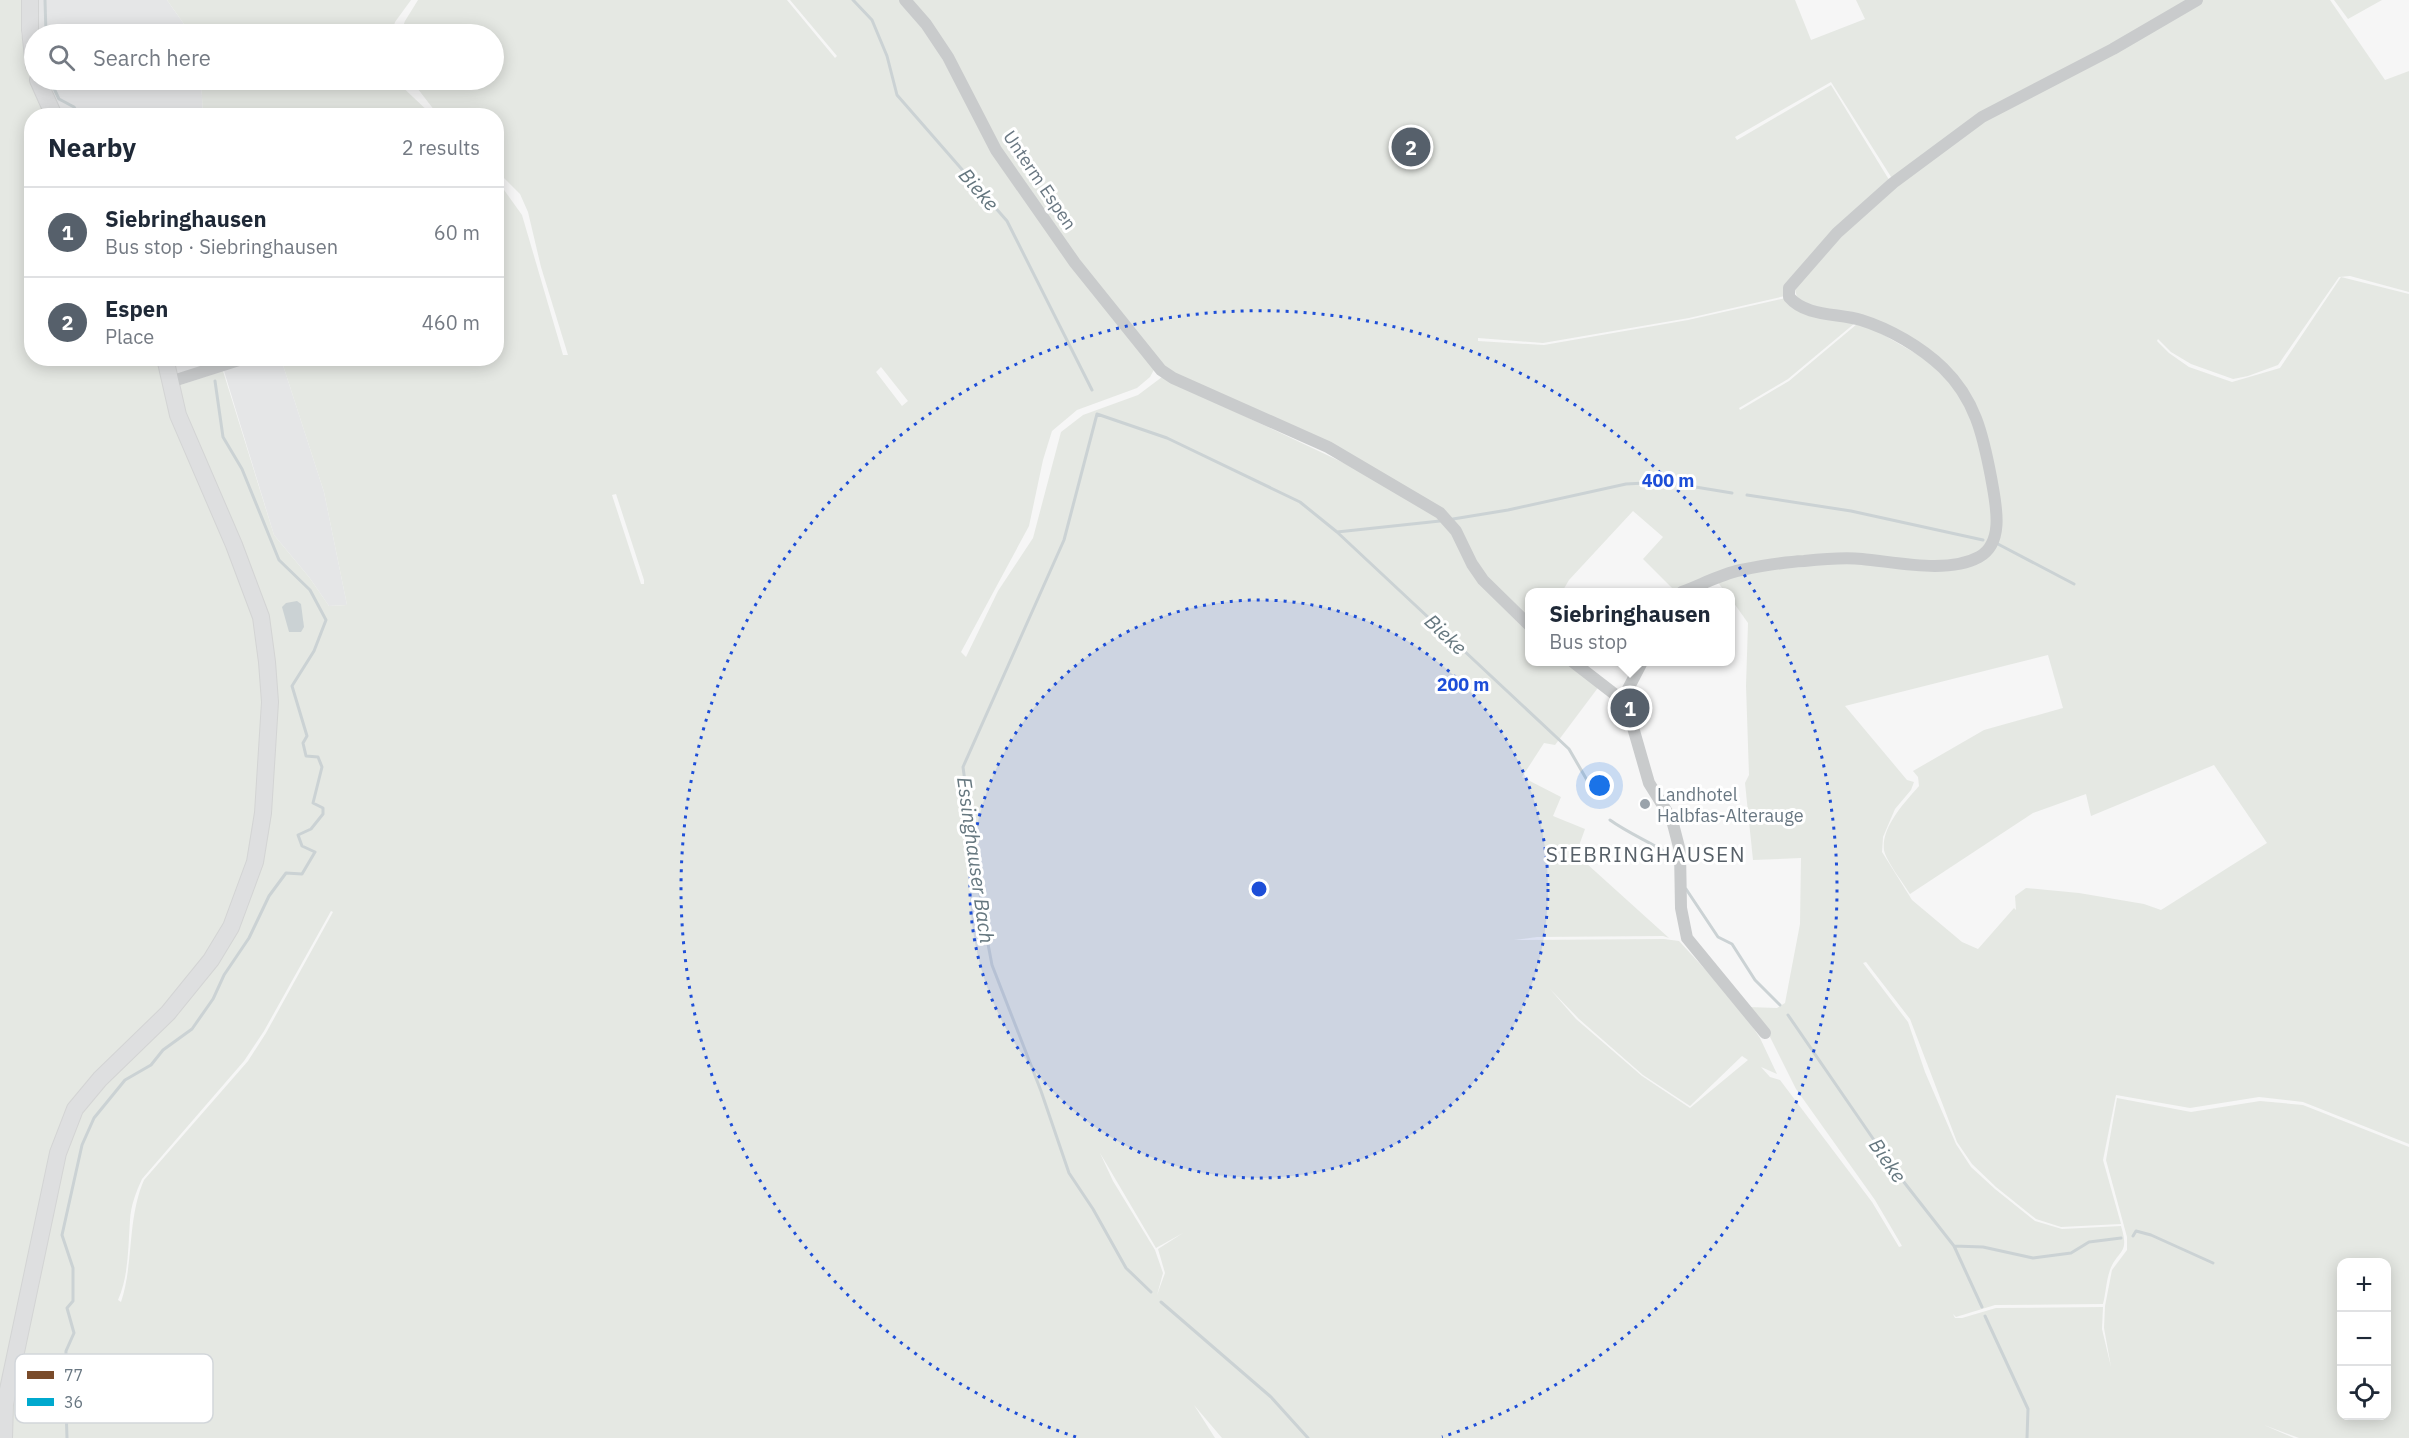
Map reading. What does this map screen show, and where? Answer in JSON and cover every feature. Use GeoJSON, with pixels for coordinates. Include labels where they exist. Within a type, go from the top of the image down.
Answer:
{"type":"FeatureCollection","features":[{"type":"Feature","properties":{"kind":"street"},"geometry":{"type":"LineString","coordinates":[[30,0],[30,24]]}},
{"type":"Feature","properties":{"kind":"street","name":"Unterm Espen"},"geometry":{"type":"LineString","coordinates":[[905,0],[943,48],[1002,159],[1075,263],[1161,370],[1173,378],[1328,447],[1440,513],[1456,531],[1472,564],[1483,580],[1525,621]]}},
{"type":"Feature","properties":{"kind":"street"},"geometry":{"type":"LineString","coordinates":[[1693,588],[1739,570],[1802,561],[1860,559],[1937,565],[1957,564],[1980,557],[1989,546],[1995,533],[1997,513],[1977,416],[1957,386],[1944,369],[1928,355],[1896,335],[1861,320],[1799,306],[1789,297],[1789,288],[1837,233],[1877,197],[1982,117],[2113,49],[2197,0]]}},
{"type":"Feature","properties":{"kind":"street"},"geometry":{"type":"LineString","coordinates":[[42,90],[50,108]]}},
{"type":"Feature","properties":{"kind":"street"},"geometry":{"type":"LineString","coordinates":[[16,1354],[58,1153],[66,1127],[75,1109],[100,1079],[168,1013],[211,960],[231,927],[255,861],[263,813],[270,702],[261,617],[234,545],[177,415],[167,366]]}},
{"type":"Feature","properties":{"kind":"street"},"geometry":{"type":"LineString","coordinates":[[170,382],[219,366]]}},
{"type":"Feature","properties":{"kind":"street"},"geometry":{"type":"LineString","coordinates":[[1578,666],[1626,703]]}},
{"type":"Feature","properties":{"kind":"street"},"geometry":{"type":"LineString","coordinates":[[1639,666],[1628,689],[1626,703],[1649,783],[1672,820],[1680,851],[1681,908],[1687,938],[1765,1033]]}},
{"type":"Feature","properties":{"kind":"street"},"geometry":{"type":"LineString","coordinates":[[4,1438],[5,1404],[15,1357]]}},
{"type":"Feature","properties":{"kind":"shaded area"},"geometry":{"type":"Polygon","coordinates":[[[0,0],[21,0],[24,90],[34,90],[44,108],[24,108],[24,366],[164,366],[177,386],[223,371],[274,535],[309,577],[329,606],[347,605],[324,492],[283,366],[504,366],[504,190],[522,215],[563,355],[568,355],[541,267],[528,212],[520,194],[504,178],[504,108],[433,108],[419,90],[504,90],[504,24],[404,24],[418,0],[787,0],[835,58],[837,56],[790,0],[902,0],[923,24],[993,150],[1156,366],[1150,377],[1137,388],[1077,410],[1052,431],[1043,460],[1029,526],[961,652],[966,657],[998,591],[1033,538],[1061,432],[1083,415],[1138,395],[1162,377],[1384,482],[1416,501],[1454,532],[1470,564],[1525,624],[1525,666],[1575,666],[1600,685],[1555,745],[1544,743],[1522,777],[1561,797],[1553,816],[1585,829],[1576,854],[1669,938],[1663,936],[1537,937],[1514,940],[1664,939],[1679,941],[1738,1005],[1760,1038],[1777,1074],[1761,1067],[1770,1077],[1780,1080],[1872,1202],[1899,1247],[1902,1246],[1875,1200],[1796,1089],[1768,1033],[1748,1007],[1777,1008],[1785,1003],[1800,924],[1801,858],[1753,860],[1745,783],[1749,775],[1746,686],[1748,623],[1735,605],[1735,588],[1722,588],[1717,581],[1802,562],[1901,565],[1980,558],[1997,534],[1980,415],[1916,344],[1807,306],[1797,297],[1795,290],[1809,270],[1885,192],[1985,120],[2200,0],[2330,0],[2385,80],[2409,71],[2409,292],[2350,276],[2339,277],[2278,365],[2233,379],[2191,364],[2171,352],[2158,339],[2157,341],[2189,367],[2232,382],[2280,368],[2341,277],[2409,294],[2409,1144],[2303,1102],[2259,1097],[2190,1108],[2116,1095],[2103,1160],[2121,1224],[2061,1227],[2036,1219],[1996,1187],[1972,1164],[1957,1142],[1910,1019],[1866,962],[1863,963],[1908,1022],[1925,1072],[1956,1144],[1971,1167],[2035,1221],[2062,1229],[2121,1226],[2124,1247],[2110,1270],[2103,1304],[1995,1305],[1956,1317],[1953,1314],[1955,1318],[1996,1308],[2103,1307],[2102,1329],[2111,1367],[2104,1328],[2105,1306],[2112,1270],[2127,1250],[2127,1237],[2106,1160],[2117,1098],[2191,1112],[2260,1101],[2303,1105],[2409,1147],[2409,1438],[2299,1438],[2264,1425],[2294,1438],[1222,1438],[1194,1405],[1215,1438],[10,1438],[0,1404],[0,0]],[[881,367],[876,372],[902,406],[908,401],[881,367]],[[616,494],[612,495],[641,584],[644,584],[644,580],[616,494]],[[2048,655],[1845,706],[1907,780],[1914,782],[1911,790],[1895,809],[1883,837],[1882,852],[1912,900],[1962,942],[1978,949],[2014,908],[2016,910],[2015,896],[2026,888],[2079,893],[2144,904],[2161,910],[2267,843],[2214,765],[2091,816],[2086,794],[2033,813],[1910,894],[1888,860],[1884,850],[1884,841],[1895,815],[1919,786],[1918,777],[1913,771],[1984,730],[2063,708],[2048,655]],[[331,911],[264,1031],[244,1061],[142,1179],[131,1209],[126,1271],[118,1300],[121,1302],[128,1272],[135,1210],[144,1180],[248,1061],[333,912],[331,911]],[[1550,989],[1576,1019],[1642,1076],[1690,1108],[1748,1060],[1742,1056],[1690,1106],[1643,1075],[1579,1019],[1550,989]],[[1100,1153],[1113,1181],[1155,1250],[1163,1273],[1157,1295],[1165,1273],[1158,1249],[1183,1233],[1156,1248],[1100,1153]]]}},
{"type":"Feature","properties":{"kind":"shaded area"},"geometry":{"type":"Polygon","coordinates":[[[35,0],[167,0],[184,24],[36,24],[35,0]]]}},
{"type":"Feature","properties":{"kind":"shaded area"},"geometry":{"type":"Polygon","coordinates":[[[167,0],[411,0],[394,24],[184,24],[167,0]]]}},
{"type":"Feature","properties":{"kind":"shaded area"},"geometry":{"type":"Polygon","coordinates":[[[909,0],[1795,0],[1811,40],[1865,19],[1856,0],[2190,0],[2155,24],[1982,112],[1893,180],[1831,82],[1735,137],[1737,140],[1831,85],[1891,183],[1785,296],[1689,318],[1543,343],[1478,338],[1478,341],[1544,345],[1688,320],[1786,298],[1855,323],[1788,379],[1739,408],[1740,410],[1789,381],[1857,324],[1875,330],[1927,360],[1955,387],[1975,415],[1996,513],[1993,533],[1979,555],[1957,562],[1802,559],[1691,588],[1672,588],[1643,559],[1663,537],[1633,511],[1569,580],[1564,588],[1525,588],[1525,620],[1500,597],[1444,510],[1159,365],[1078,262],[998,149],[909,0]]]}},
{"type":"Feature","properties":{"kind":"shaded area"},"geometry":{"type":"Polygon","coordinates":[[[2334,0],[2382,0],[2348,19],[2334,0]]]}},
{"type":"Feature","properties":{"kind":"shaded area"},"geometry":{"type":"Polygon","coordinates":[[[48,90],[202,90],[203,108],[58,108],[48,90]]]}},
{"type":"Feature","properties":{"kind":"shaded area"},"geometry":{"type":"Polygon","coordinates":[[[202,90],[406,90],[425,108],[203,108],[202,90]]]}},
{"type":"Feature","properties":{"kind":"shaded area"},"geometry":{"type":"Polygon","coordinates":[[[173,366],[283,366],[324,492],[347,605],[329,606],[309,577],[274,535],[224,371],[177,386],[173,366]]]}},
{"type":"Feature","properties":{"kind":"shaded area"},"geometry":{"type":"Polygon","coordinates":[[[297,601],[301,604],[304,627],[301,632],[289,632],[282,607],[286,603],[297,601]]]}},
{"type":"Feature","properties":{"kind":"waterway"},"geometry":{"type":"LineString","coordinates":[[45,0],[46,24]]}},
{"type":"Feature","properties":{"kind":"waterway","name":"Bieke"},"geometry":{"type":"LineString","coordinates":[[853,0],[872,20],[887,56],[897,95],[1007,221],[1092,390]]}},
{"type":"Feature","properties":{"kind":"waterway"},"geometry":{"type":"LineString","coordinates":[[55,90],[59,99],[75,108]]}},
{"type":"Feature","properties":{"kind":"waterway"},"geometry":{"type":"LineString","coordinates":[[66,1354],[74,1333],[67,1308],[73,1301],[73,1268],[62,1235],[82,1145],[94,1118],[125,1080],[151,1065],[163,1050],[192,1029],[213,999],[224,975],[249,938],[269,896],[286,873],[302,874],[315,852],[302,846],[298,835],[311,829],[323,814],[323,808],[313,803],[322,767],[318,757],[306,756],[303,743],[307,736],[292,686],[314,651],[326,620],[310,590],[279,560],[242,469],[223,437],[215,381]]}},
{"type":"Feature","properties":{"kind":"waterway","name":"Essinghauser Bach"},"geometry":{"type":"LineString","coordinates":[[1151,1292],[1126,1268],[1093,1209],[1069,1173],[1041,1091],[992,965],[984,923],[963,767],[1064,540],[1097,414],[1167,438],[1300,502],[1337,532],[1440,521]]}},
{"type":"Feature","properties":{"kind":"waterway"},"geometry":{"type":"LineString","coordinates":[[1453,519],[1508,510],[1626,484],[1665,482],[1732,493]]}},
{"type":"Feature","properties":{"kind":"waterway"},"geometry":{"type":"LineString","coordinates":[[1747,495],[1851,511],[1983,540]]}},
{"type":"Feature","properties":{"kind":"waterway","name":"Bieke"},"geometry":{"type":"LineString","coordinates":[[1337,532],[1569,749],[1595,794]]}},
{"type":"Feature","properties":{"kind":"waterway"},"geometry":{"type":"LineString","coordinates":[[1996,543],[2074,584]]}},
{"type":"Feature","properties":{"kind":"waterway","name":"Bieke"},"geometry":{"type":"LineString","coordinates":[[1610,820],[1667,853]]}},
{"type":"Feature","properties":{"kind":"waterway","name":"Bieke"},"geometry":{"type":"LineString","coordinates":[[1686,889],[1718,937],[1732,944],[1755,980],[1780,1005]]}},
{"type":"Feature","properties":{"kind":"waterway","name":"Bieke"},"geometry":{"type":"LineString","coordinates":[[1788,1015],[1896,1172],[1954,1246],[1982,1307]]}},
{"type":"Feature","properties":{"kind":"waterway"},"geometry":{"type":"LineString","coordinates":[[2133,1236],[2136,1231],[2151,1235],[2213,1263]]}},
{"type":"Feature","properties":{"kind":"waterway"},"geometry":{"type":"LineString","coordinates":[[1954,1246],[1983,1247],[2033,1258],[2071,1253],[2089,1242],[2121,1238]]}},
{"type":"Feature","properties":{"kind":"waterway","name":"Essinghauser Bach"},"geometry":{"type":"LineString","coordinates":[[1161,1302],[1271,1397],[1308,1438]]}},
{"type":"Feature","properties":{"kind":"waterway","name":"Bieke"},"geometry":{"type":"LineString","coordinates":[[1985,1316],[2028,1409],[2027,1438]]}},
{"type":"Feature","properties":{"kind":"waterway"},"geometry":{"type":"LineString","coordinates":[[67,1423],[67,1438]]}},
{"type":"Feature","properties":{"kind":"place","name":"Espen"},"geometry":{"type":"Point","coordinates":[1411,147]}},
{"type":"Feature","properties":{"kind":"place","name":"Siebringhausen"},"geometry":{"type":"Point","coordinates":[1630,708]}},
{"type":"Feature","properties":{"kind":"place","name":"Landhotel Halbfas-Alterauge"},"geometry":{"type":"Point","coordinates":[1645,804]}},
{"type":"Feature","properties":{"kind":"district","name":"SIEBRINGHAUSEN"},"geometry":{"type":"Point","coordinates":[1646,854]}}]}
